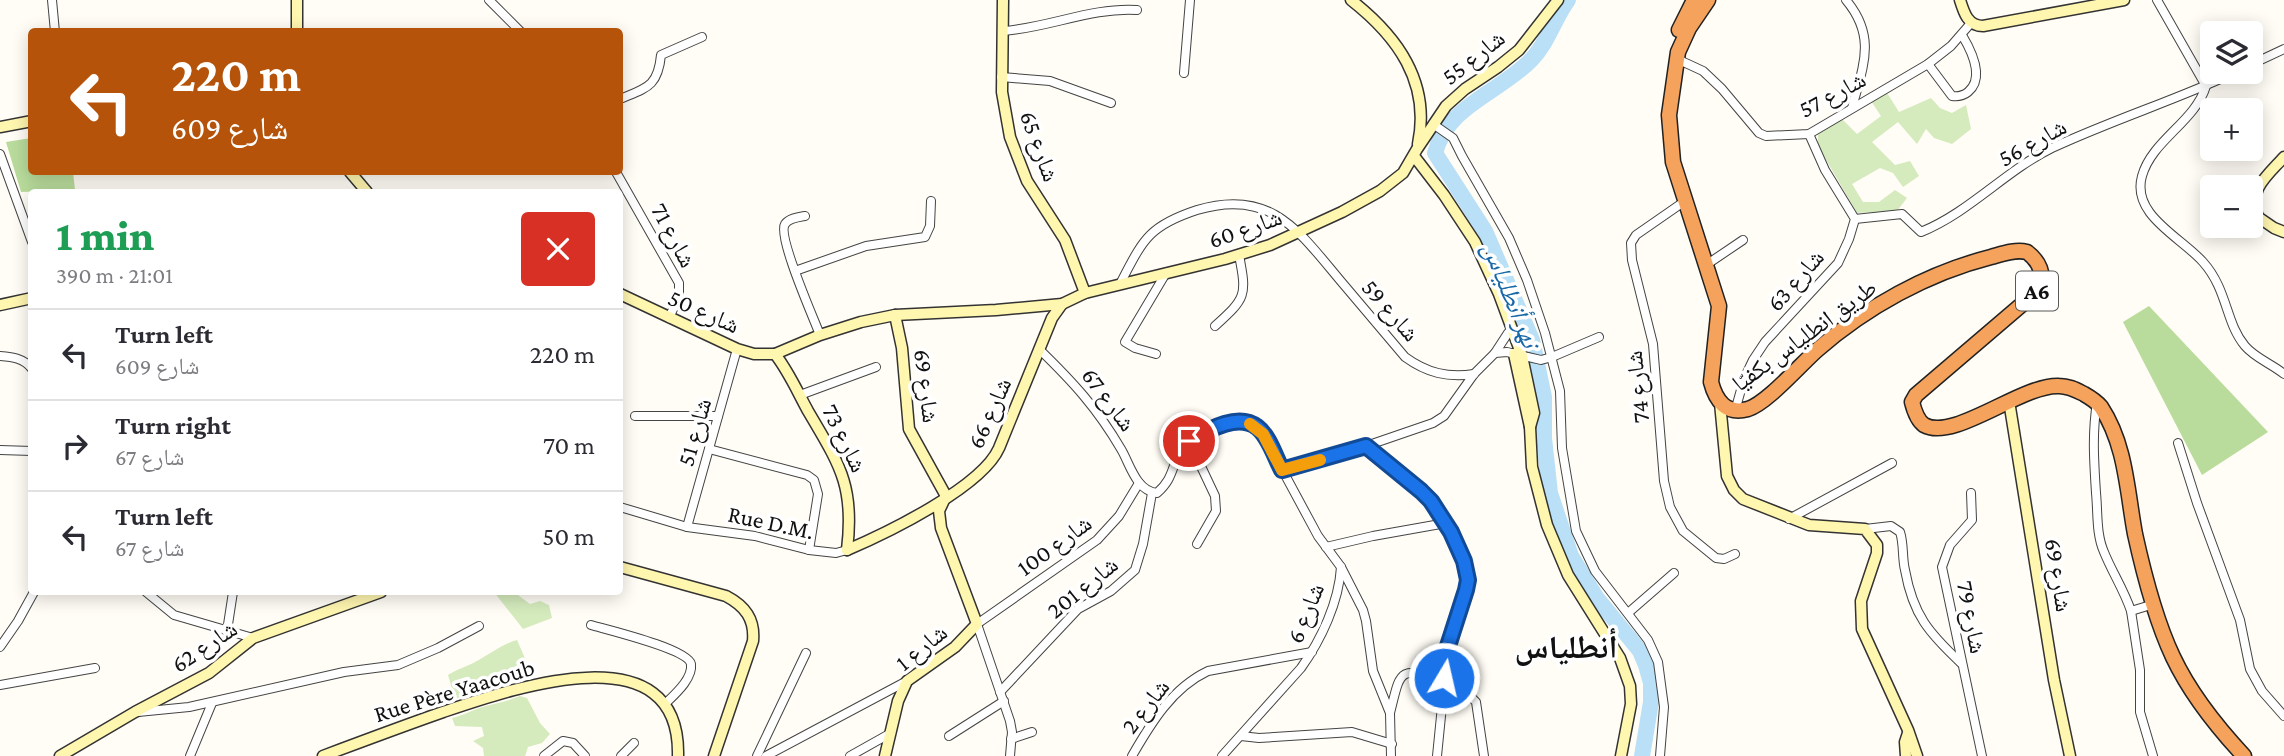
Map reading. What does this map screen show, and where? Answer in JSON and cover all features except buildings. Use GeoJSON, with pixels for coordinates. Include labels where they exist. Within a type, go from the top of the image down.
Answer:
{"type":"FeatureCollection","features":[{"type":"Feature","properties":{"kind":"highway"},"geometry":{"type":"LineString","coordinates":[[1678,53],[1677,34],[1694,0]]}},
{"type":"Feature","properties":{"kind":"highway","name":"طريق انطلياس بكفيّا"},"geometry":{"type":"LineString","coordinates":[[1708,0],[1689,28],[1678,53],[1671,89],[1670,139],[1673,162],[1719,306],[1712,382],[1714,394],[1720,403],[1735,411],[1751,408],[1819,348],[1904,291],[1945,270],[2021,251],[2032,256],[2037,263],[2042,274],[2040,289],[1927,385],[1912,402],[1915,414],[1924,425],[1940,429],[1964,422],[2038,389],[2058,386],[2072,388],[2097,402]]}},
{"type":"Feature","properties":{"kind":"highway"},"geometry":{"type":"LineString","coordinates":[[1678,53],[1719,0]]}},
{"type":"Feature","properties":{"kind":"highway"},"geometry":{"type":"LineString","coordinates":[[2097,402],[2110,421],[2119,447],[2129,487],[2135,534],[2154,604],[2173,656],[2194,693],[2244,756]]}},
{"type":"Feature","properties":{"kind":"street"},"geometry":{"type":"LineString","coordinates":[[51,0],[54,28]]}},
{"type":"Feature","properties":{"kind":"street"},"geometry":{"type":"LineString","coordinates":[[297,0],[297,28]]}},
{"type":"Feature","properties":{"kind":"street"},"geometry":{"type":"LineString","coordinates":[[489,0],[517,28]]}},
{"type":"Feature","properties":{"kind":"street","name":"شارع 65"},"geometry":{"type":"LineString","coordinates":[[1003,0],[1001,77],[1004,111],[1021,168],[1038,201],[1065,240],[1085,293]]}},
{"type":"Feature","properties":{"kind":"street"},"geometry":{"type":"LineString","coordinates":[[1184,74],[1190,0]]}},
{"type":"Feature","properties":{"kind":"street"},"geometry":{"type":"LineString","coordinates":[[1351,0],[1389,34],[1403,53],[1412,74],[1419,108],[1420,136],[1414,156],[1467,239],[1508,334],[1522,356]]}},
{"type":"Feature","properties":{"kind":"street","name":"شارع 55"},"geometry":{"type":"LineString","coordinates":[[1414,156],[1460,93],[1518,50],[1558,0]]}},
{"type":"Feature","properties":{"kind":"street"},"geometry":{"type":"LineString","coordinates":[[1846,0],[1859,16],[1865,40],[1864,61],[1852,108]]}},
{"type":"Feature","properties":{"kind":"street"},"geometry":{"type":"LineString","coordinates":[[1959,0],[1971,23],[1983,26],[2124,0]]}},
{"type":"Feature","properties":{"kind":"street"},"geometry":{"type":"LineString","coordinates":[[2157,0],[2206,86],[2201,103],[2156,152],[2143,173],[2139,190],[2143,203],[2155,219],[2214,275],[2243,344],[2252,354],[2284,374]]}},
{"type":"Feature","properties":{"kind":"street"},"geometry":{"type":"LineString","coordinates":[[1003,31],[1052,24],[1114,8],[1137,10]]}},
{"type":"Feature","properties":{"kind":"street","name":"شارع 57"},"geometry":{"type":"LineString","coordinates":[[1678,53],[1722,89],[1759,133],[1766,136],[1809,134],[1928,64],[1962,35],[1971,23]]}},
{"type":"Feature","properties":{"kind":"street"},"geometry":{"type":"LineString","coordinates":[[1928,64],[1952,96],[1957,97],[1971,90],[1976,80],[1976,71],[1970,49],[1962,35]]}},
{"type":"Feature","properties":{"kind":"street"},"geometry":{"type":"LineString","coordinates":[[623,98],[654,82],[659,75],[661,55],[702,37]]}},
{"type":"Feature","properties":{"kind":"street"},"geometry":{"type":"LineString","coordinates":[[2263,59],[2284,49]]}},
{"type":"Feature","properties":{"kind":"street"},"geometry":{"type":"LineString","coordinates":[[1001,77],[1050,81],[1111,103]]}},
{"type":"Feature","properties":{"kind":"street","name":"شارع 56"},"geometry":{"type":"LineString","coordinates":[[1855,219],[1902,214],[1921,232],[1942,223],[2022,165],[2052,148],[2210,84]]}},
{"type":"Feature","properties":{"kind":"street"},"geometry":{"type":"LineString","coordinates":[[1419,108],[1456,142],[1509,238],[1527,280],[1560,391],[1562,448],[1576,531],[1595,571],[1648,640],[1658,662],[1660,756]]}},
{"type":"Feature","properties":{"kind":"street"},"geometry":{"type":"LineString","coordinates":[[0,127],[28,122]]}},
{"type":"Feature","properties":{"kind":"street"},"geometry":{"type":"LineString","coordinates":[[1809,134],[1825,170],[1855,219]]}},
{"type":"Feature","properties":{"kind":"street"},"geometry":{"type":"LineString","coordinates":[[0,154],[28,231]]}},
{"type":"Feature","properties":{"kind":"street"},"geometry":{"type":"LineString","coordinates":[[1414,156],[1450,202],[1475,242],[1499,294],[1522,356],[1532,467],[1547,525],[1567,575],[1620,658],[1630,685],[1630,704],[1621,756]]}},
{"type":"Feature","properties":{"kind":"street","name":"شارع 60"},"geometry":{"type":"LineString","coordinates":[[1062,304],[1085,293],[1270,245],[1380,191],[1403,173],[1414,156]]}},
{"type":"Feature","properties":{"kind":"street"},"geometry":{"type":"LineString","coordinates":[[2284,157],[2255,190],[2254,199],[2258,217],[2274,229],[2284,232]]}},
{"type":"Feature","properties":{"kind":"street"},"geometry":{"type":"LineString","coordinates":[[353,175],[364,189]]}},
{"type":"Feature","properties":{"kind":"street","name":"شارع 71"},"geometry":{"type":"LineString","coordinates":[[618,175],[679,283],[679,296],[668,318]]}},
{"type":"Feature","properties":{"kind":"street"},"geometry":{"type":"LineString","coordinates":[[795,271],[866,246],[925,237],[930,226],[931,201]]}},
{"type":"Feature","properties":{"kind":"street","name":"شارع 74"},"geometry":{"type":"LineString","coordinates":[[1685,201],[1636,235],[1631,243],[1632,260],[1653,344],[1664,481],[1670,507],[1683,530],[1716,558],[1724,559],[1735,554]]}},
{"type":"Feature","properties":{"kind":"street"},"geometry":{"type":"LineString","coordinates":[[1120,284],[1147,236],[1173,219],[1209,207],[1237,204],[1264,210],[1277,215],[1300,232]]}},
{"type":"Feature","properties":{"kind":"street"},"geometry":{"type":"LineString","coordinates":[[805,216],[789,220],[783,228],[795,271],[820,335]]}},
{"type":"Feature","properties":{"kind":"street","name":"شارع 63"},"geometry":{"type":"LineString","coordinates":[[1735,411],[1753,359],[1765,342],[1838,263],[1855,219]]}},
{"type":"Feature","properties":{"kind":"street","name":"شارع 59"},"geometry":{"type":"LineString","coordinates":[[1300,232],[1405,357],[1438,374],[1474,374]]}},
{"type":"Feature","properties":{"kind":"street"},"geometry":{"type":"LineString","coordinates":[[1706,265],[1743,240]]}},
{"type":"Feature","properties":{"kind":"street"},"geometry":{"type":"LineString","coordinates":[[1215,326],[1239,304],[1245,288],[1239,255]]}},
{"type":"Feature","properties":{"kind":"street"},"geometry":{"type":"LineString","coordinates":[[1156,354],[1125,342],[1166,273]]}},
{"type":"Feature","properties":{"kind":"street","name":"شارع 50"},"geometry":{"type":"LineString","coordinates":[[623,296],[737,349],[754,354],[775,354]]}},
{"type":"Feature","properties":{"kind":"street"},"geometry":{"type":"LineString","coordinates":[[0,305],[28,299]]}},
{"type":"Feature","properties":{"kind":"street"},"geometry":{"type":"LineString","coordinates":[[775,354],[820,335],[875,318],[1062,304]]}},
{"type":"Feature","properties":{"kind":"street","name":"شارع 66"},"geometry":{"type":"LineString","coordinates":[[847,550],[890,530],[946,496],[977,476],[993,461],[1052,318],[1062,304]]}},
{"type":"Feature","properties":{"kind":"street","name":"شارع 69"},"geometry":{"type":"LineString","coordinates":[[895,315],[902,348],[909,429],[946,496]]}},
{"type":"Feature","properties":{"kind":"street"},"geometry":{"type":"LineString","coordinates":[[1152,493],[1157,493],[1164,487],[1173,474],[1180,452],[1189,441],[1230,423],[1249,423],[1263,434],[1282,470],[1433,423],[1444,416],[1474,374],[1495,353],[1508,334]]}},
{"type":"Feature","properties":{"kind":"street"},"geometry":{"type":"LineString","coordinates":[[1495,353],[1541,360],[1599,337]]}},
{"type":"Feature","properties":{"kind":"street","name":"شارع 51"},"geometry":{"type":"LineString","coordinates":[[687,527],[737,349]]}},
{"type":"Feature","properties":{"kind":"street"},"geometry":{"type":"LineString","coordinates":[[788,371],[790,349]]}},
{"type":"Feature","properties":{"kind":"street","name":"شارع 67"},"geometry":{"type":"LineString","coordinates":[[1039,349],[1078,387],[1101,416],[1139,483],[1152,493]]}},
{"type":"Feature","properties":{"kind":"street","name":"شارع 73"},"geometry":{"type":"LineString","coordinates":[[775,354],[788,371],[841,466],[849,494],[847,550]]}},
{"type":"Feature","properties":{"kind":"street"},"geometry":{"type":"LineString","coordinates":[[0,356],[28,363]]}},
{"type":"Feature","properties":{"kind":"street"},"geometry":{"type":"LineString","coordinates":[[800,395],[876,367]]}},
{"type":"Feature","properties":{"kind":"street","name":"شارع 69"},"geometry":{"type":"LineString","coordinates":[[2009,401],[2054,680],[2070,756]]}},
{"type":"Feature","properties":{"kind":"street"},"geometry":{"type":"LineString","coordinates":[[2097,402],[2092,463],[2097,521],[2102,549],[2125,593],[2131,611],[2140,670],[2140,712],[2153,756]]}},
{"type":"Feature","properties":{"kind":"street"},"geometry":{"type":"LineString","coordinates":[[1720,403],[1725,467],[1729,482],[1743,499],[1789,519],[1822,527],[1865,529],[1891,526],[1900,532],[1907,584],[1917,614],[1928,631],[1961,663]]}},
{"type":"Feature","properties":{"kind":"street"},"geometry":{"type":"LineString","coordinates":[[635,416],[718,416]]}},
{"type":"Feature","properties":{"kind":"street"},"geometry":{"type":"LineString","coordinates":[[1189,441],[1215,496],[1216,511],[1197,544]]}},
{"type":"Feature","properties":{"kind":"street"},"geometry":{"type":"LineString","coordinates":[[2178,443],[2240,620],[2250,670],[2262,691],[2284,716]]}},
{"type":"Feature","properties":{"kind":"street"},"geometry":{"type":"LineString","coordinates":[[1366,446],[1421,491],[1446,523],[1460,551],[1468,580],[1448,646],[1437,756]]}},
{"type":"Feature","properties":{"kind":"street"},"geometry":{"type":"LineString","coordinates":[[709,449],[807,475],[814,480],[818,494],[809,550]]}},
{"type":"Feature","properties":{"kind":"street"},"geometry":{"type":"LineString","coordinates":[[0,450],[28,451]]}},
{"type":"Feature","properties":{"kind":"street"},"geometry":{"type":"LineString","coordinates":[[1789,519],[1892,463]]}},
{"type":"Feature","properties":{"kind":"street","name":"شارع 6"},"geometry":{"type":"LineString","coordinates":[[1223,756],[1312,652],[1326,622],[1340,578],[1340,568],[1282,470]]}},
{"type":"Feature","properties":{"kind":"street","name":"شارع 100"},"geometry":{"type":"LineString","coordinates":[[977,624],[1097,540],[1119,516],[1139,483]]}},
{"type":"Feature","properties":{"kind":"street","name":"شارع 201"},"geometry":{"type":"LineString","coordinates":[[949,736],[1002,696],[1078,609],[1111,592],[1135,570],[1143,544],[1152,493]]}},
{"type":"Feature","properties":{"kind":"street","name":"شارع 79"},"geometry":{"type":"LineString","coordinates":[[1971,493],[1972,520],[1950,545],[1942,567],[1982,756]]}},
{"type":"Feature","properties":{"kind":"street","name":"شارع 1"},"geometry":{"type":"LineString","coordinates":[[885,756],[898,701],[907,681],[955,646],[977,624],[941,528],[939,511],[946,496]]}},
{"type":"Feature","properties":{"kind":"street","name":"Rue D.M."},"geometry":{"type":"LineString","coordinates":[[623,508],[687,527],[755,536],[809,550],[836,553],[847,550]]}},
{"type":"Feature","properties":{"kind":"street"},"geometry":{"type":"LineString","coordinates":[[1326,547],[1446,523]]}},
{"type":"Feature","properties":{"kind":"street"},"geometry":{"type":"LineString","coordinates":[[1865,529],[1877,545],[1877,553],[1861,601],[1862,629],[1917,756]]}},
{"type":"Feature","properties":{"kind":"street"},"geometry":{"type":"LineString","coordinates":[[623,568],[726,596],[743,607],[749,616],[754,632],[753,641],[714,756]]}},
{"type":"Feature","properties":{"kind":"street"},"geometry":{"type":"LineString","coordinates":[[1340,568],[1366,621],[1373,671],[1390,713],[1391,756]]}},
{"type":"Feature","properties":{"kind":"street"},"geometry":{"type":"LineString","coordinates":[[1628,613],[1674,573]]}},
{"type":"Feature","properties":{"kind":"street"},"geometry":{"type":"LineString","coordinates":[[0,647],[32,595]]}},
{"type":"Feature","properties":{"kind":"street"},"geometry":{"type":"LineString","coordinates":[[150,595],[174,615],[253,638]]}},
{"type":"Feature","properties":{"kind":"street"},"geometry":{"type":"LineString","coordinates":[[227,631],[233,595]]}},
{"type":"Feature","properties":{"kind":"street","name":"شارع 62"},"geometry":{"type":"LineString","coordinates":[[60,756],[209,673],[253,638],[370,595]]}},
{"type":"Feature","properties":{"kind":"street"},"geometry":{"type":"LineString","coordinates":[[2131,611],[2154,604]]}},
{"type":"Feature","properties":{"kind":"street"},"geometry":{"type":"LineString","coordinates":[[977,624],[1012,728],[1010,756]]}},
{"type":"Feature","properties":{"kind":"street"},"geometry":{"type":"LineString","coordinates":[[591,625],[688,657],[691,667],[689,674],[664,704],[676,727],[678,756]]}},
{"type":"Feature","properties":{"kind":"street"},"geometry":{"type":"LineString","coordinates":[[135,712],[165,711],[212,703],[344,672],[398,665],[479,626]]}},
{"type":"Feature","properties":{"kind":"street","name":"شارع 2"},"geometry":{"type":"LineString","coordinates":[[1132,756],[1173,695],[1194,678],[1208,671],[1312,652]]}},
{"type":"Feature","properties":{"kind":"street"},"geometry":{"type":"LineString","coordinates":[[757,756],[806,653]]}},
{"type":"Feature","properties":{"kind":"street"},"geometry":{"type":"LineString","coordinates":[[0,685],[95,668]]}},
{"type":"Feature","properties":{"kind":"street"},"geometry":{"type":"LineString","coordinates":[[1390,713],[1399,679],[1406,672],[1444,678]]}},
{"type":"Feature","properties":{"kind":"street","name":"Rue Père Yaacoub"},"geometry":{"type":"LineString","coordinates":[[323,756],[510,689],[556,680],[595,678],[635,683],[655,694],[664,704]]}},
{"type":"Feature","properties":{"kind":"street"},"geometry":{"type":"LineString","coordinates":[[766,756],[907,681]]}},
{"type":"Feature","properties":{"kind":"street"},"geometry":{"type":"LineString","coordinates":[[1443,692],[1469,695],[1476,702],[1483,756]]}},
{"type":"Feature","properties":{"kind":"street"},"geometry":{"type":"LineString","coordinates":[[190,756],[212,703]]}},
{"type":"Feature","properties":{"kind":"street"},"geometry":{"type":"LineString","coordinates":[[1906,756],[1908,730]]}},
{"type":"Feature","properties":{"kind":"street"},"geometry":{"type":"LineString","coordinates":[[1011,738],[1032,732]]}},
{"type":"Feature","properties":{"kind":"street"},"geometry":{"type":"LineString","coordinates":[[1241,736],[1259,738],[1352,732],[1392,744]]}},
{"type":"Feature","properties":{"kind":"street"},"geometry":{"type":"LineString","coordinates":[[850,756],[891,733]]}},
{"type":"Feature","properties":{"kind":"street"},"geometry":{"type":"LineString","coordinates":[[544,756],[563,741],[569,741],[585,756]]}},
{"type":"Feature","properties":{"kind":"street"},"geometry":{"type":"LineString","coordinates":[[621,756],[634,743]]}},
{"type":"Feature","properties":{"kind":"green space"},"geometry":{"type":"Polygon","coordinates":[[[1884,88],[1899,112],[1931,98],[1940,108],[1952,113],[1966,105],[1971,129],[1952,144],[1934,138],[1926,129],[1917,144],[1898,122],[1872,142],[1895,165],[1910,161],[1919,176],[1903,187],[1893,173],[1880,168],[1852,184],[1863,202],[1879,202],[1895,190],[1907,198],[1897,211],[1857,213],[1818,146],[1818,134],[1842,119],[1857,134],[1881,116],[1869,98],[1884,88]]]}},
{"type":"Feature","properties":{"kind":"green space"},"geometry":{"type":"Polygon","coordinates":[[[28,138],[28,175],[73,175],[75,189],[28,189],[28,192],[21,192],[6,142],[28,138]]]}},
{"type":"Feature","properties":{"kind":"green space"},"geometry":{"type":"Polygon","coordinates":[[[2149,306],[2268,432],[2202,475],[2123,322],[2149,306]]]}},
{"type":"Feature","properties":{"kind":"green space"},"geometry":{"type":"Polygon","coordinates":[[[496,595],[518,595],[530,604],[540,601],[549,605],[552,618],[523,629],[496,595]]]}},
{"type":"Feature","properties":{"kind":"green space"},"geometry":{"type":"Polygon","coordinates":[[[517,640],[531,672],[455,699],[448,675],[517,640]]]}},
{"type":"Feature","properties":{"kind":"green space"},"geometry":{"type":"Polygon","coordinates":[[[520,696],[527,698],[540,723],[550,734],[542,743],[528,747],[525,756],[484,756],[483,748],[473,741],[484,736],[482,727],[455,726],[452,718],[520,696]]]}},
{"type":"Feature","properties":{"kind":"waterway","name":"نهر أنطلياس"},"geometry":{"type":"LineString","coordinates":[[1568,0],[1531,60],[1463,111],[1451,123],[1435,153],[1485,231],[1532,340],[1544,397],[1544,438],[1550,493],[1571,556],[1596,597],[1640,651],[1646,665],[1651,683],[1651,702],[1642,756]]}},
{"type":"Feature","properties":{"kind":"slow traffic"},"geometry":{"type":"LineString","coordinates":[[1250,424],[1263,434],[1282,470],[1320,460]]}},
{"type":"Feature","properties":{"kind":"district","name":"أنطلياس"},"geometry":{"type":"Point","coordinates":[1566,647]}},
{"type":"Feature","properties":{"kind":"route"},"geometry":{"type":"LineString","coordinates":[[1189,441],[1230,423],[1249,423],[1263,434],[1282,470],[1366,446],[1421,491],[1431,501],[1451,532],[1464,561],[1468,580],[1448,646],[1444,678]]}}]}
